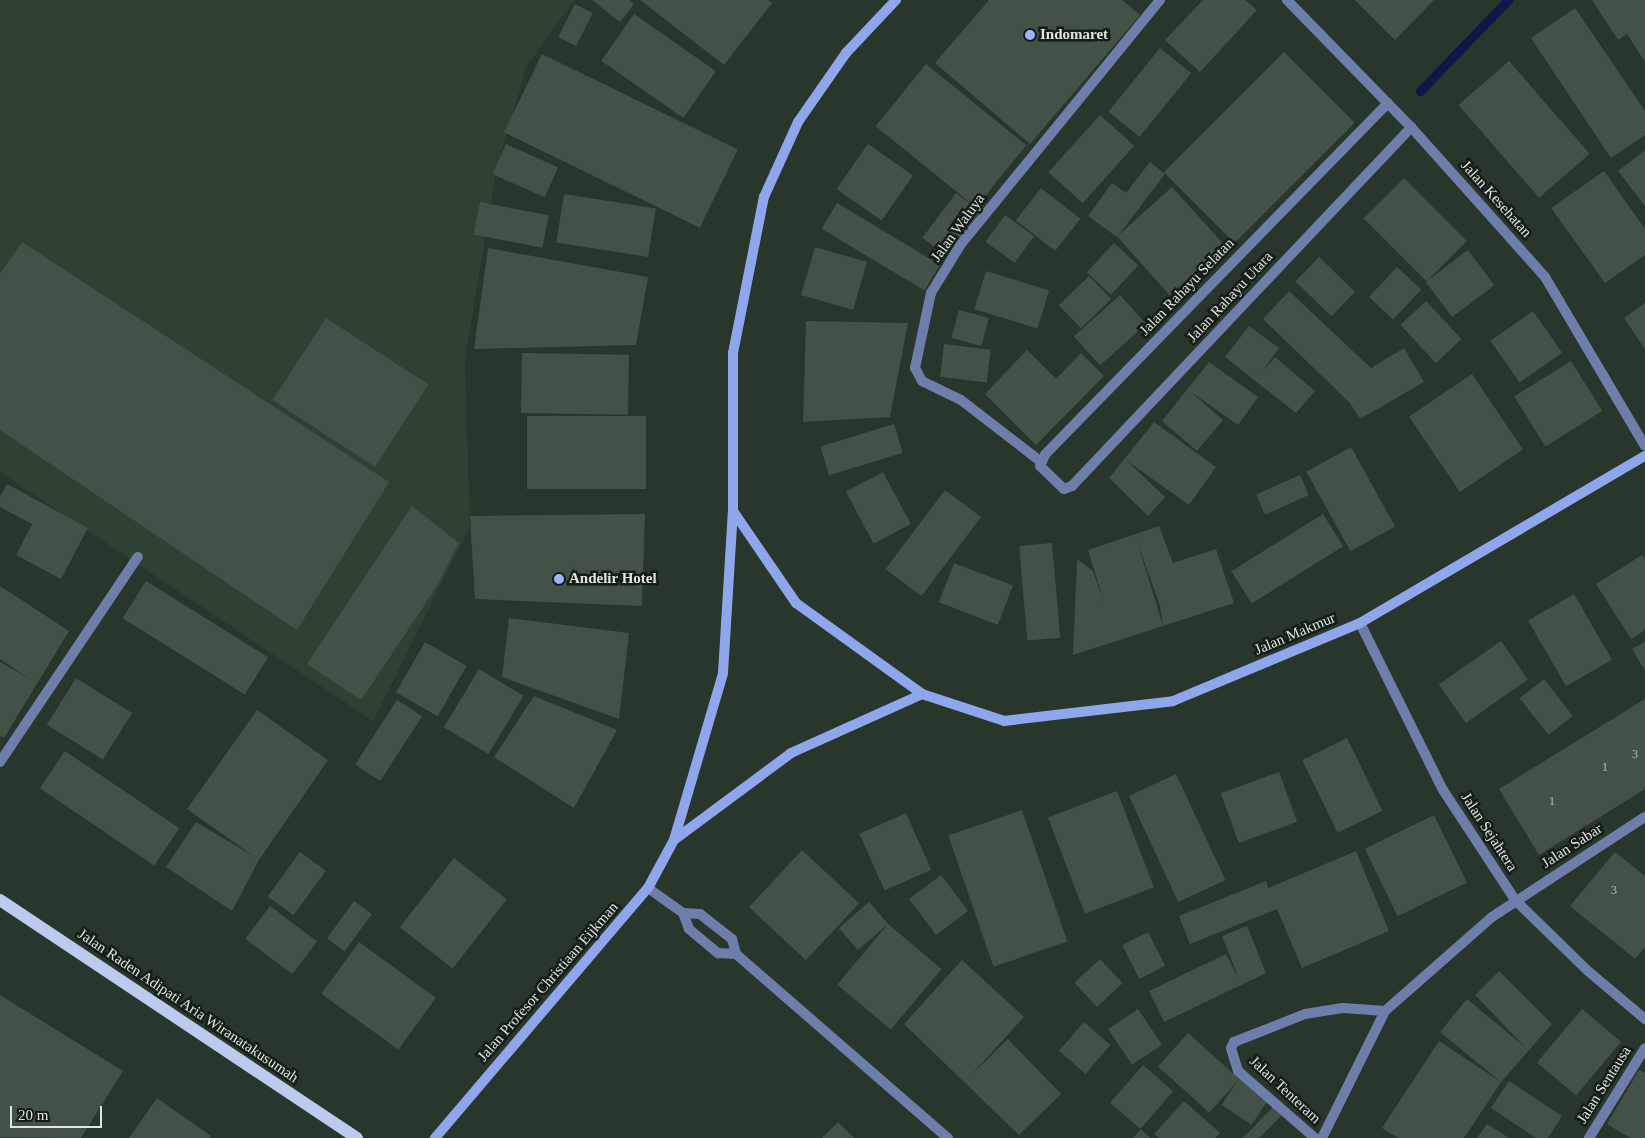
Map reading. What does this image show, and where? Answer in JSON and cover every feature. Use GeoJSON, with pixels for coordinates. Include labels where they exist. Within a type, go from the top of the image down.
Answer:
{"type":"FeatureCollection","features":[{"type":"Feature","properties":{"kind":"main road","name":"Jalan Profesor Christiaan Eijkman"},"geometry":{"type":"LineString","coordinates":[[435,1138],[648,888],[674,840],[723,673],[733,510],[733,353],[764,197],[798,122],[846,53],[896,0]]}},
{"type":"Feature","properties":{"kind":"main road","name":"Jalan Makmur"},"geometry":{"type":"LineString","coordinates":[[922,694],[1004,721],[1173,701],[1360,623],[1645,456]]}},
{"type":"Feature","properties":{"kind":"main road"},"geometry":{"type":"LineString","coordinates":[[733,510],[796,603],[922,694]]}},
{"type":"Feature","properties":{"kind":"main road","name":"Jalan Profesor Christiaan Eijkman"},"geometry":{"type":"LineString","coordinates":[[674,840],[792,753],[922,694]]}},
{"type":"Feature","properties":{"kind":"main road","name":"Jalan Raden Adipati Aria Wiranatakusumah"},"geometry":{"type":"LineString","coordinates":[[0,900],[358,1138]]}},
{"type":"Feature","properties":{"kind":"street","name":"Jalan Waluya"},"geometry":{"type":"LineString","coordinates":[[1040,461],[961,400],[922,381],[915,368],[931,293],[961,244],[1160,0]]}},
{"type":"Feature","properties":{"kind":"street","name":"Jalan Kesehatan"},"geometry":{"type":"LineString","coordinates":[[1287,0],[1411,127],[1546,278],[1645,446]]}},
{"type":"Feature","properties":{"kind":"street","name":"Jalan Rahayu Selatan"},"geometry":{"type":"LineString","coordinates":[[1040,461],[1388,103]]}},
{"type":"Feature","properties":{"kind":"street","name":"Jalan Rahayu Utara"},"geometry":{"type":"LineString","coordinates":[[1040,461],[1040,466],[1064,488],[1070,488],[1411,127]]}},
{"type":"Feature","properties":{"kind":"street"},"geometry":{"type":"LineString","coordinates":[[0,762],[138,557]]}},
{"type":"Feature","properties":{"kind":"street","name":"Jalan Sejahtera"},"geometry":{"type":"LineString","coordinates":[[1360,623],[1444,790],[1516,901],[1588,971],[1645,1019]]}},
{"type":"Feature","properties":{"kind":"street","name":"Jalan Sabar"},"geometry":{"type":"LineString","coordinates":[[1516,901],[1645,817]]}},
{"type":"Feature","properties":{"kind":"street"},"geometry":{"type":"LineString","coordinates":[[648,888],[681,912],[689,929],[718,953],[736,954]]}},
{"type":"Feature","properties":{"kind":"street","name":"Jalan Tenteram"},"geometry":{"type":"LineString","coordinates":[[1322,1138],[1385,1011],[1440,960],[1516,901]]}},
{"type":"Feature","properties":{"kind":"street"},"geometry":{"type":"LineString","coordinates":[[681,912],[700,914],[732,939],[736,954],[948,1138]]}},
{"type":"Feature","properties":{"kind":"street","name":"Jalan Tenteram"},"geometry":{"type":"LineString","coordinates":[[1315,1138],[1238,1071],[1231,1048],[1234,1042],[1305,1014],[1344,1008],[1385,1011]]}},
{"type":"Feature","properties":{"kind":"street","name":"Jalan Sentausa"},"geometry":{"type":"LineString","coordinates":[[1589,1138],[1645,1048]]}},
{"type":"Feature","properties":{"kind":"shaded area"},"geometry":{"type":"Polygon","coordinates":[[[0,0],[574,0],[526,67],[496,171],[465,361],[470,526],[373,721],[0,472],[0,0]]]}},
{"type":"Feature","properties":{"kind":"building"},"geometry":{"type":"Polygon","coordinates":[[[592,0],[629,0],[634,4],[620,22],[592,0]]]}},
{"type":"Feature","properties":{"kind":"building"},"geometry":{"type":"Polygon","coordinates":[[[640,0],[768,0],[772,3],[724,65],[640,0]]]}},
{"type":"Feature","properties":{"kind":"building"},"geometry":{"type":"Polygon","coordinates":[[[989,0],[1122,0],[1140,15],[1030,144],[935,63],[989,0]]]}},
{"type":"Feature","properties":{"kind":"building"},"geometry":{"type":"Polygon","coordinates":[[[1203,0],[1245,0],[1257,10],[1200,72],[1165,40],[1203,0]]]}},
{"type":"Feature","properties":{"kind":"building"},"geometry":{"type":"Polygon","coordinates":[[[1355,0],[1434,0],[1395,40],[1355,0]]]}},
{"type":"Feature","properties":{"kind":"building"},"geometry":{"type":"Polygon","coordinates":[[[1592,0],[1645,0],[1645,62],[1627,34],[1618,40],[1592,0]]]}},
{"type":"Feature","properties":{"kind":"building"},"geometry":{"type":"Polygon","coordinates":[[[575,4],[593,13],[576,46],[558,37],[575,4]]]}},
{"type":"Feature","properties":{"kind":"building"},"geometry":{"type":"Polygon","coordinates":[[[1575,8],[1645,111],[1645,135],[1611,158],[1531,38],[1575,8]]]}},
{"type":"Feature","properties":{"kind":"building"},"geometry":{"type":"Polygon","coordinates":[[[634,14],[716,71],[683,118],[601,61],[634,14]]]}},
{"type":"Feature","properties":{"kind":"building"},"geometry":{"type":"Polygon","coordinates":[[[1160,48],[1191,73],[1139,137],[1108,112],[1160,48]]]}},
{"type":"Feature","properties":{"kind":"building"},"geometry":{"type":"Polygon","coordinates":[[[1284,52],[1355,123],[1235,243],[1164,172],[1284,52]]]}},
{"type":"Feature","properties":{"kind":"building"},"geometry":{"type":"Polygon","coordinates":[[[542,54],[738,150],[700,228],[504,132],[542,54]]]}},
{"type":"Feature","properties":{"kind":"building"},"geometry":{"type":"Polygon","coordinates":[[[1509,61],[1590,154],[1539,198],[1458,105],[1509,61]]]}},
{"type":"Feature","properties":{"kind":"building"},"geometry":{"type":"Polygon","coordinates":[[[926,64],[1026,145],[976,207],[876,126],[926,64]]]}},
{"type":"Feature","properties":{"kind":"building"},"geometry":{"type":"Polygon","coordinates":[[[1100,115],[1134,146],[1083,203],[1048,172],[1100,115]]]}},
{"type":"Feature","properties":{"kind":"building"},"geometry":{"type":"Polygon","coordinates":[[[506,144],[558,167],[545,197],[493,174],[506,144]]]}},
{"type":"Feature","properties":{"kind":"building"},"geometry":{"type":"Polygon","coordinates":[[[868,144],[913,176],[882,221],[836,189],[868,144]]]}},
{"type":"Feature","properties":{"kind":"building"},"geometry":{"type":"Polygon","coordinates":[[[1645,150],[1645,206],[1618,171],[1645,150]]]}},
{"type":"Feature","properties":{"kind":"building"},"geometry":{"type":"Polygon","coordinates":[[[1150,162],[1165,174],[1117,237],[1088,216],[1112,183],[1126,193],[1150,162]]]}},
{"type":"Feature","properties":{"kind":"building"},"geometry":{"type":"Polygon","coordinates":[[[1604,171],[1645,229],[1645,255],[1605,283],[1551,208],[1604,171]]]}},
{"type":"Feature","properties":{"kind":"building"},"geometry":{"type":"Polygon","coordinates":[[[1404,178],[1467,241],[1427,281],[1364,218],[1404,178]]]}},
{"type":"Feature","properties":{"kind":"building"},"geometry":{"type":"Polygon","coordinates":[[[1172,187],[1225,246],[1170,295],[1117,237],[1172,187]]]}},
{"type":"Feature","properties":{"kind":"building"},"geometry":{"type":"Polygon","coordinates":[[[1041,188],[1080,219],[1055,251],[1016,220],[1041,188]]]}},
{"type":"Feature","properties":{"kind":"building"},"geometry":{"type":"Polygon","coordinates":[[[956,193],[980,211],[946,256],[922,238],[956,193]]]}},
{"type":"Feature","properties":{"kind":"building"},"geometry":{"type":"Polygon","coordinates":[[[564,194],[656,209],[648,257],[556,242],[564,194]]]}},
{"type":"Feature","properties":{"kind":"building"},"geometry":{"type":"Polygon","coordinates":[[[480,202],[549,215],[542,248],[474,234],[480,202]]]}},
{"type":"Feature","properties":{"kind":"building"},"geometry":{"type":"Polygon","coordinates":[[[837,203],[940,265],[924,291],[822,229],[837,203]]]}},
{"type":"Feature","properties":{"kind":"building"},"geometry":{"type":"Polygon","coordinates":[[[1005,215],[1034,236],[1015,263],[986,242],[1005,215]]]}},
{"type":"Feature","properties":{"kind":"building"},"geometry":{"type":"Polygon","coordinates":[[[22,242],[389,482],[297,630],[0,430],[0,274],[22,242]]]}},
{"type":"Feature","properties":{"kind":"building"},"geometry":{"type":"Polygon","coordinates":[[[1114,243],[1138,266],[1111,295],[1087,272],[1114,243]]]}},
{"type":"Feature","properties":{"kind":"building"},"geometry":{"type":"Polygon","coordinates":[[[815,247],[867,262],[853,310],[801,295],[815,247]]]}},
{"type":"Feature","properties":{"kind":"building"},"geometry":{"type":"Polygon","coordinates":[[[488,248],[648,277],[636,345],[474,349],[488,248]]]}},
{"type":"Feature","properties":{"kind":"building"},"geometry":{"type":"Polygon","coordinates":[[[1468,250],[1494,285],[1452,317],[1426,282],[1468,250]]]}},
{"type":"Feature","properties":{"kind":"building"},"geometry":{"type":"Polygon","coordinates":[[[1319,257],[1355,292],[1331,316],[1295,281],[1319,257]]]}},
{"type":"Feature","properties":{"kind":"building"},"geometry":{"type":"Polygon","coordinates":[[[1397,267],[1421,290],[1393,319],[1369,297],[1397,267]]]}},
{"type":"Feature","properties":{"kind":"building"},"geometry":{"type":"Polygon","coordinates":[[[986,271],[1049,290],[1037,329],[974,309],[986,271]]]}},
{"type":"Feature","properties":{"kind":"building"},"geometry":{"type":"Polygon","coordinates":[[[1089,276],[1111,299],[1081,328],[1059,305],[1089,276]]]}},
{"type":"Feature","properties":{"kind":"building"},"geometry":{"type":"Polygon","coordinates":[[[1289,291],[1371,368],[1404,348],[1424,382],[1360,419],[1350,403],[1263,319],[1289,291]]]}},
{"type":"Feature","properties":{"kind":"building"},"geometry":{"type":"Polygon","coordinates":[[[1120,295],[1146,324],[1100,365],[1074,336],[1120,295]]]}},
{"type":"Feature","properties":{"kind":"building"},"geometry":{"type":"Polygon","coordinates":[[[1426,301],[1461,339],[1436,363],[1400,325],[1426,301]]]}},
{"type":"Feature","properties":{"kind":"building"},"geometry":{"type":"Polygon","coordinates":[[[1645,303],[1645,349],[1624,318],[1645,303]]]}},
{"type":"Feature","properties":{"kind":"building"},"geometry":{"type":"Polygon","coordinates":[[[959,310],[989,318],[981,346],[951,338],[959,310]]]}},
{"type":"Feature","properties":{"kind":"building"},"geometry":{"type":"Polygon","coordinates":[[[1533,311],[1562,353],[1520,383],[1490,341],[1533,311]]]}},
{"type":"Feature","properties":{"kind":"building"},"geometry":{"type":"Polygon","coordinates":[[[326,318],[428,384],[375,467],[273,400],[326,318]]]}},
{"type":"Feature","properties":{"kind":"building"},"geometry":{"type":"Polygon","coordinates":[[[806,321],[908,323],[890,417],[803,422],[806,321]]]}},
{"type":"Feature","properties":{"kind":"building"},"geometry":{"type":"Polygon","coordinates":[[[1249,326],[1279,348],[1261,373],[1275,357],[1315,391],[1296,413],[1225,357],[1249,326]]]}},
{"type":"Feature","properties":{"kind":"building"},"geometry":{"type":"Polygon","coordinates":[[[944,344],[991,350],[987,382],[940,377],[944,344]]]}},
{"type":"Feature","properties":{"kind":"building"},"geometry":{"type":"Polygon","coordinates":[[[1027,350],[1056,379],[1081,353],[1104,376],[1036,445],[985,394],[1027,350]]]}},
{"type":"Feature","properties":{"kind":"building"},"geometry":{"type":"Polygon","coordinates":[[[522,353],[629,355],[628,415],[521,413],[522,353]]]}},
{"type":"Feature","properties":{"kind":"building"},"geometry":{"type":"Polygon","coordinates":[[[1571,361],[1602,411],[1545,447],[1514,397],[1571,361]]]}},
{"type":"Feature","properties":{"kind":"building"},"geometry":{"type":"Polygon","coordinates":[[[1209,362],[1258,397],[1238,425],[1191,392],[1223,420],[1197,451],[1162,421],[1209,362]]]}},
{"type":"Feature","properties":{"kind":"building"},"geometry":{"type":"Polygon","coordinates":[[[1472,374],[1523,449],[1460,492],[1409,416],[1472,374]]]}},
{"type":"Feature","properties":{"kind":"building"},"geometry":{"type":"Polygon","coordinates":[[[527,416],[646,416],[646,489],[527,489],[527,416]]]}},
{"type":"Feature","properties":{"kind":"building"},"geometry":{"type":"Polygon","coordinates":[[[1154,422],[1216,467],[1189,505],[1126,460],[1165,497],[1148,516],[1109,478],[1154,422]]]}},
{"type":"Feature","properties":{"kind":"building"},"geometry":{"type":"Polygon","coordinates":[[[894,424],[903,453],[829,475],[820,447],[894,424]]]}},
{"type":"Feature","properties":{"kind":"building"},"geometry":{"type":"Polygon","coordinates":[[[1351,447],[1395,527],[1351,551],[1306,472],[1351,447]]]}},
{"type":"Feature","properties":{"kind":"building"},"geometry":{"type":"Polygon","coordinates":[[[883,472],[911,524],[874,544],[846,492],[883,472]]]}},
{"type":"Feature","properties":{"kind":"building"},"geometry":{"type":"Polygon","coordinates":[[[1300,475],[1309,495],[1265,515],[1256,495],[1300,475]]]}},
{"type":"Feature","properties":{"kind":"building"},"geometry":{"type":"Polygon","coordinates":[[[7,484],[88,528],[61,579],[16,555],[32,524],[0,507],[0,497],[7,484]]]}},
{"type":"Feature","properties":{"kind":"building"},"geometry":{"type":"Polygon","coordinates":[[[945,490],[981,517],[921,596],[885,569],[945,490]]]}},
{"type":"Feature","properties":{"kind":"building"},"geometry":{"type":"Polygon","coordinates":[[[412,506],[459,543],[437,586],[361,700],[307,664],[412,506]]]}},
{"type":"Feature","properties":{"kind":"building","name":"Andelir Hotel"},"geometry":{"type":"Polygon","coordinates":[[[645,514],[642,606],[475,599],[470,516],[645,514]]]}},
{"type":"Feature","properties":{"kind":"building"},"geometry":{"type":"Polygon","coordinates":[[[1323,514],[1343,546],[1252,603],[1231,571],[1323,514]]]}},
{"type":"Feature","properties":{"kind":"building"},"geometry":{"type":"Polygon","coordinates":[[[1159,526],[1173,563],[1216,549],[1234,603],[1163,626],[1073,655],[1077,559],[1093,571],[1104,602],[1088,550],[1159,526]],[[1137,541],[1163,626],[1160,606],[1137,541]]]}},
{"type":"Feature","properties":{"kind":"building"},"geometry":{"type":"Polygon","coordinates":[[[1052,543],[1060,638],[1027,641],[1019,546],[1052,543]]]}},
{"type":"Feature","properties":{"kind":"building"},"geometry":{"type":"Polygon","coordinates":[[[1642,555],[1645,559],[1645,630],[1631,639],[1596,584],[1642,555]]]}},
{"type":"Feature","properties":{"kind":"building"},"geometry":{"type":"Polygon","coordinates":[[[954,563],[1013,586],[998,625],[939,602],[954,563]]]}},
{"type":"Feature","properties":{"kind":"building"},"geometry":{"type":"Polygon","coordinates":[[[146,581],[268,657],[245,695],[123,618],[146,581]]]}},
{"type":"Feature","properties":{"kind":"building"},"geometry":{"type":"Polygon","coordinates":[[[0,586],[69,631],[4,738],[0,736],[0,662],[30,679],[0,659],[0,586]]]}},
{"type":"Feature","properties":{"kind":"building"},"geometry":{"type":"Polygon","coordinates":[[[1574,594],[1612,660],[1566,686],[1528,620],[1574,594]]]}},
{"type":"Feature","properties":{"kind":"building"},"geometry":{"type":"Polygon","coordinates":[[[509,618],[629,633],[619,719],[502,677],[509,618]]]}},
{"type":"Feature","properties":{"kind":"building"},"geometry":{"type":"Polygon","coordinates":[[[1501,641],[1528,680],[1466,723],[1439,685],[1501,641]]]}},
{"type":"Feature","properties":{"kind":"building"},"geometry":{"type":"Polygon","coordinates":[[[425,642],[467,666],[438,716],[396,692],[425,642]]]}},
{"type":"Feature","properties":{"kind":"building"},"geometry":{"type":"Polygon","coordinates":[[[1645,642],[1645,671],[1632,649],[1645,642]]]}},
{"type":"Feature","properties":{"kind":"building"},"geometry":{"type":"Polygon","coordinates":[[[479,669],[524,696],[489,754],[444,727],[479,669]]]}},
{"type":"Feature","properties":{"kind":"building"},"geometry":{"type":"Polygon","coordinates":[[[76,678],[132,713],[103,760],[47,725],[76,678]]]}},
{"type":"Feature","properties":{"kind":"building"},"geometry":{"type":"Polygon","coordinates":[[[1544,679],[1573,716],[1549,735],[1520,698],[1544,679]]]}},
{"type":"Feature","properties":{"kind":"building"},"geometry":{"type":"Polygon","coordinates":[[[534,696],[617,730],[574,808],[494,757],[534,696]]]}},
{"type":"Feature","properties":{"kind":"building"},"geometry":{"type":"Polygon","coordinates":[[[1645,699],[1645,789],[1539,855],[1499,789],[1645,699]]]}},
{"type":"Feature","properties":{"kind":"building"},"geometry":{"type":"Polygon","coordinates":[[[397,700],[422,716],[380,781],[355,765],[397,700]]]}},
{"type":"Feature","properties":{"kind":"building"},"geometry":{"type":"Polygon","coordinates":[[[257,710],[328,760],[259,860],[232,911],[166,867],[196,822],[255,857],[187,809],[257,710]]]}},
{"type":"Feature","properties":{"kind":"building"},"geometry":{"type":"Polygon","coordinates":[[[1347,738],[1383,811],[1338,833],[1302,760],[1347,738]]]}},
{"type":"Feature","properties":{"kind":"building"},"geometry":{"type":"Polygon","coordinates":[[[65,751],[179,828],[154,865],[40,788],[65,751]]]}},
{"type":"Feature","properties":{"kind":"building"},"geometry":{"type":"Polygon","coordinates":[[[1279,772],[1297,822],[1239,843],[1221,793],[1279,772]]]}},
{"type":"Feature","properties":{"kind":"building"},"geometry":{"type":"Polygon","coordinates":[[[1176,774],[1225,880],[1178,902],[1129,796],[1176,774]]]}},
{"type":"Feature","properties":{"kind":"building"},"geometry":{"type":"Polygon","coordinates":[[[1117,791],[1154,887],[1085,914],[1048,818],[1117,791]]]}},
{"type":"Feature","properties":{"kind":"building"},"geometry":{"type":"Polygon","coordinates":[[[1022,810],[1067,941],[994,967],[948,835],[1022,810]]]}},
{"type":"Feature","properties":{"kind":"building"},"geometry":{"type":"Polygon","coordinates":[[[906,813],[931,870],[885,890],[859,834],[906,813]]]}},
{"type":"Feature","properties":{"kind":"building"},"geometry":{"type":"Polygon","coordinates":[[[1434,815],[1467,882],[1398,916],[1365,849],[1434,815]]]}},
{"type":"Feature","properties":{"kind":"building"},"geometry":{"type":"Polygon","coordinates":[[[802,850],[859,903],[806,960],[749,907],[802,850]]]}},
{"type":"Feature","properties":{"kind":"building"},"geometry":{"type":"Polygon","coordinates":[[[1356,851],[1389,931],[1302,968],[1277,909],[1190,944],[1179,916],[1266,881],[1268,888],[1356,851]]]}},
{"type":"Feature","properties":{"kind":"building"},"geometry":{"type":"Polygon","coordinates":[[[300,852],[326,871],[294,915],[268,896],[300,852]]]}},
{"type":"Feature","properties":{"kind":"building"},"geometry":{"type":"Polygon","coordinates":[[[1615,852],[1645,876],[1645,947],[1635,959],[1570,906],[1615,852]]]}},
{"type":"Feature","properties":{"kind":"building"},"geometry":{"type":"Polygon","coordinates":[[[454,858],[507,899],[453,969],[400,927],[454,858]]]}},
{"type":"Feature","properties":{"kind":"building"},"geometry":{"type":"Polygon","coordinates":[[[941,875],[968,911],[936,935],[909,899],[941,875]]]}},
{"type":"Feature","properties":{"kind":"building"},"geometry":{"type":"Polygon","coordinates":[[[354,901],[372,914],[345,951],[327,938],[354,901]]]}},
{"type":"Feature","properties":{"kind":"building"},"geometry":{"type":"Polygon","coordinates":[[[869,902],[888,924],[858,950],[839,928],[869,902]]]}},
{"type":"Feature","properties":{"kind":"building"},"geometry":{"type":"Polygon","coordinates":[[[270,906],[317,942],[292,974],[245,939],[270,906]]]}},
{"type":"Feature","properties":{"kind":"building"},"geometry":{"type":"Polygon","coordinates":[[[888,924],[942,969],[891,1030],[837,985],[888,924]]]}},
{"type":"Feature","properties":{"kind":"building"},"geometry":{"type":"Polygon","coordinates":[[[1247,926],[1266,973],[1164,1022],[1149,991],[1226,954],[1239,979],[1222,936],[1247,926]]]}},
{"type":"Feature","properties":{"kind":"building"},"geometry":{"type":"Polygon","coordinates":[[[1148,932],[1165,966],[1139,979],[1122,945],[1148,932]]]}},
{"type":"Feature","properties":{"kind":"building"},"geometry":{"type":"Polygon","coordinates":[[[359,942],[436,998],[398,1050],[321,994],[359,942]]]}},
{"type":"Feature","properties":{"kind":"building"},"geometry":{"type":"Polygon","coordinates":[[[1100,959],[1123,983],[1097,1007],[1074,983],[1100,959]]]}},
{"type":"Feature","properties":{"kind":"building"},"geometry":{"type":"Polygon","coordinates":[[[962,960],[1024,1017],[971,1075],[1008,1039],[1061,1094],[1019,1135],[904,1024],[962,960]]]}},
{"type":"Feature","properties":{"kind":"building"},"geometry":{"type":"Polygon","coordinates":[[[1499,971],[1552,1024],[1501,1082],[1440,1032],[1467,999],[1526,1048],[1475,995],[1499,971]]]}},
{"type":"Feature","properties":{"kind":"building"},"geometry":{"type":"Polygon","coordinates":[[[0,995],[123,1071],[81,1138],[0,1137],[0,995]]]}},
{"type":"Feature","properties":{"kind":"building"},"geometry":{"type":"Polygon","coordinates":[[[1138,1009],[1162,1045],[1132,1065],[1108,1029],[1138,1009]]]}},
{"type":"Feature","properties":{"kind":"building"},"geometry":{"type":"Polygon","coordinates":[[[1582,1009],[1621,1042],[1576,1095],[1537,1063],[1582,1009]]]}},
{"type":"Feature","properties":{"kind":"building"},"geometry":{"type":"Polygon","coordinates":[[[1084,1022],[1110,1045],[1085,1074],[1059,1051],[1084,1022]]]}},
{"type":"Feature","properties":{"kind":"building"},"geometry":{"type":"Polygon","coordinates":[[[1188,1033],[1239,1079],[1209,1113],[1158,1066],[1188,1033]]]}},
{"type":"Feature","properties":{"kind":"building"},"geometry":{"type":"Polygon","coordinates":[[[1439,1041],[1501,1082],[1464,1138],[1398,1138],[1382,1128],[1439,1041]]]}},
{"type":"Feature","properties":{"kind":"building"},"geometry":{"type":"Polygon","coordinates":[[[1143,1065],[1173,1091],[1140,1129],[1110,1103],[1143,1065]]]}},
{"type":"Feature","properties":{"kind":"building"},"geometry":{"type":"Polygon","coordinates":[[[1639,1070],[1645,1073],[1645,1138],[1630,1138],[1607,1124],[1639,1070]]]}},
{"type":"Feature","properties":{"kind":"building"},"geometry":{"type":"Polygon","coordinates":[[[1239,1079],[1269,1099],[1252,1125],[1222,1105],[1239,1079]]]}},
{"type":"Feature","properties":{"kind":"building"},"geometry":{"type":"Polygon","coordinates":[[[1509,1081],[1562,1116],[1548,1138],[1536,1138],[1491,1108],[1509,1081]]]}},
{"type":"Feature","properties":{"kind":"building"},"geometry":{"type":"Polygon","coordinates":[[[157,1098],[211,1136],[210,1138],[129,1138],[157,1098]]]}},
{"type":"Feature","properties":{"kind":"building"},"geometry":{"type":"Polygon","coordinates":[[[1184,1101],[1220,1133],[1215,1138],[1159,1138],[1154,1134],[1184,1101]]]}},
{"type":"Feature","properties":{"kind":"building"},"geometry":{"type":"Polygon","coordinates":[[[1273,1107],[1281,1116],[1259,1138],[1243,1138],[1273,1107]]]}},
{"type":"Feature","properties":{"kind":"building"},"geometry":{"type":"Polygon","coordinates":[[[838,1122],[854,1138],[822,1138],[838,1122]]]}},
{"type":"Feature","properties":{"kind":"building"},"geometry":{"type":"Polygon","coordinates":[[[1487,1124],[1509,1138],[1477,1138],[1487,1124]]]}},
{"type":"Feature","properties":{"kind":"building"},"geometry":{"type":"Polygon","coordinates":[[[1141,1129],[1150,1138],[1133,1138],[1141,1129]]]}},
{"type":"Feature","properties":{"kind":"waterway"},"geometry":{"type":"LineString","coordinates":[[1420,91],[1508,0]]}},
{"type":"Feature","properties":{"kind":"place","name":"Indomaret"},"geometry":{"type":"Point","coordinates":[1030,35]}},
{"type":"Feature","properties":{"kind":"place","name":"Andelir Hotel"},"geometry":{"type":"Point","coordinates":[559,579]}}]}
